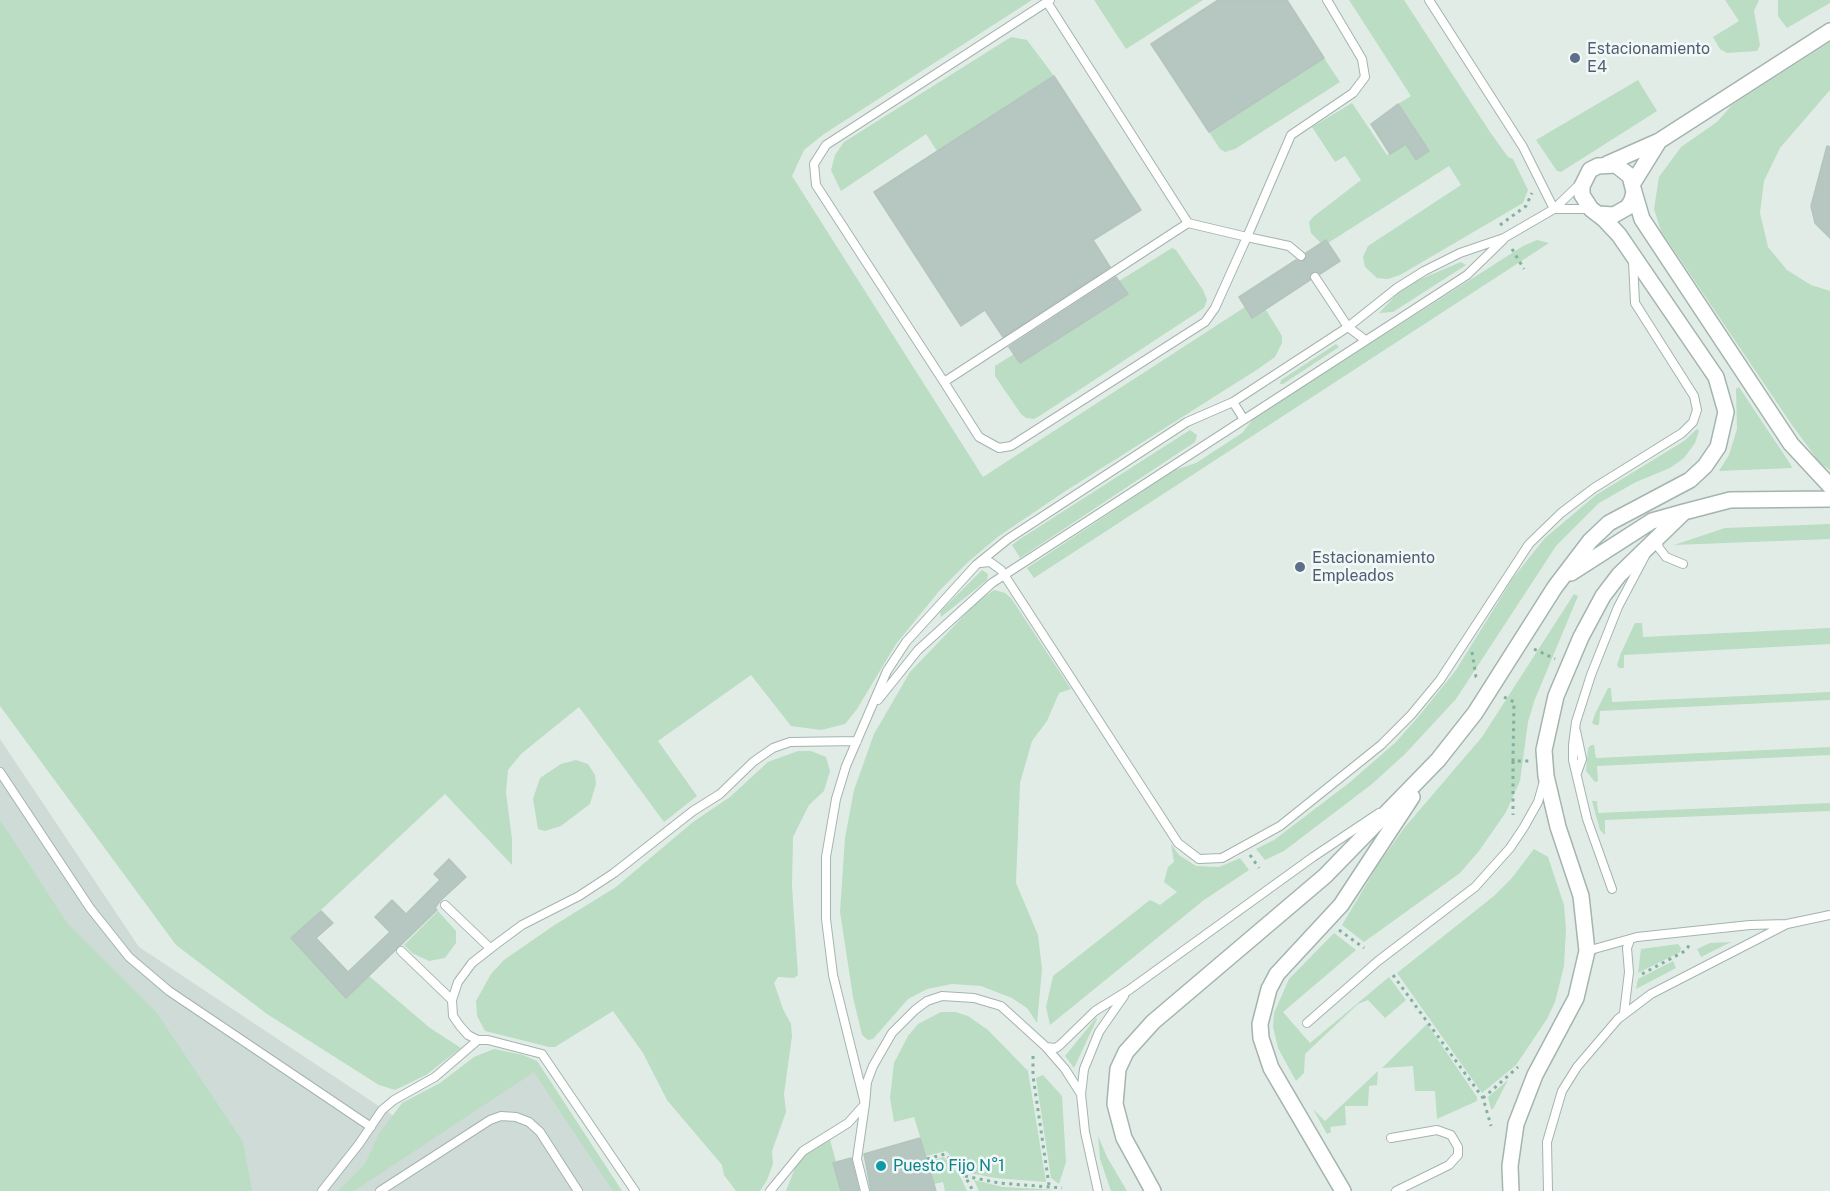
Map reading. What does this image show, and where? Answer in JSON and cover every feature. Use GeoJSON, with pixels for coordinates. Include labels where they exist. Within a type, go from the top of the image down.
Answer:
{"type":"FeatureCollection","features":[{"type":"Feature","properties":{"kind":"street"},"geometry":{"type":"LineString","coordinates":[[1343,1191],[1265,1054],[1261,1038],[1263,1008],[1277,974],[1341,905],[1438,760],[1491,689],[1560,580],[1590,540],[1609,523],[1698,473],[1714,454],[1724,432],[1724,402],[1716,377],[1620,235],[1594,212],[1582,195],[1584,180],[1590,170],[1659,141],[1830,31]]}},
{"type":"Feature","properties":{"kind":"street"},"geometry":{"type":"LineString","coordinates":[[1594,212],[1606,216],[1622,212],[1628,207],[1633,188],[1659,141]]}},
{"type":"Feature","properties":{"kind":"street"},"geometry":{"type":"LineString","coordinates":[[1607,164],[1624,169],[1633,188],[1642,219],[1784,434],[1803,460],[1830,486]]}},
{"type":"Feature","properties":{"kind":"street"},"geometry":{"type":"LineString","coordinates":[[1560,580],[1652,521],[1730,500],[1830,499]]}},
{"type":"Feature","properties":{"kind":"street"},"geometry":{"type":"LineString","coordinates":[[1510,1189],[1516,1125],[1535,1075],[1576,998],[1587,951],[1581,896],[1558,827],[1545,769],[1547,727],[1556,696],[1581,637],[1603,596],[1635,557],[1654,542],[1684,512]]}},
{"type":"Feature","properties":{"kind":"street"},"geometry":{"type":"LineString","coordinates":[[1153,1191],[1124,1138],[1115,1104],[1118,1069],[1126,1052],[1153,1022],[1325,876],[1438,760]]}},
{"type":"Feature","properties":{"kind":"lane"},"geometry":{"type":"LineString","coordinates":[[1301,256],[1289,246],[1247,237],[1188,223],[1048,1],[826,145],[814,164],[816,185],[979,437],[999,448],[1011,446],[1205,322],[1215,308],[1247,237],[1291,135],[1353,93],[1365,77],[1362,59],[1327,0]]}},
{"type":"Feature","properties":{"kind":"lane"},"geometry":{"type":"LineString","coordinates":[[1429,0],[1523,147],[1554,209]]}},
{"type":"Feature","properties":{"kind":"lane"},"geometry":{"type":"LineString","coordinates":[[865,1104],[833,975],[826,919],[826,858],[836,799],[857,741],[887,671],[906,642],[976,565],[1008,538],[1187,422],[1233,402],[1348,327],[1397,288],[1424,271],[1504,238],[1554,209],[1584,180]]}},
{"type":"Feature","properties":{"kind":"lane"},"geometry":{"type":"LineString","coordinates":[[1554,209],[1594,212]]}},
{"type":"Feature","properties":{"kind":"lane"},"geometry":{"type":"LineString","coordinates":[[944,382],[1188,223]]}},
{"type":"Feature","properties":{"kind":"lane"},"geometry":{"type":"LineString","coordinates":[[870,711],[918,650],[969,602],[1004,575],[1467,274],[1504,238]]}},
{"type":"Feature","properties":{"kind":"lane"},"geometry":{"type":"LineString","coordinates":[[976,565],[990,562],[1004,575],[1178,843],[1190,855],[1208,861],[1245,851],[1381,745],[1411,715],[1464,644],[1529,544],[1561,513],[1594,488],[1682,433],[1695,416],[1694,396],[1635,303],[1632,259],[1629,249]]}},
{"type":"Feature","properties":{"kind":"lane"},"geometry":{"type":"LineString","coordinates":[[1315,277],[1348,327],[1364,339]]}},
{"type":"Feature","properties":{"kind":"lane"},"geometry":{"type":"LineString","coordinates":[[1233,402],[1243,418]]}},
{"type":"Feature","properties":{"kind":"lane"},"geometry":{"type":"LineString","coordinates":[[1612,889],[1587,819],[1573,760],[1575,730],[1585,690],[1618,607],[1654,542],[1666,557],[1683,564]]}},
{"type":"Feature","properties":{"kind":"lane"},"geometry":{"type":"LineString","coordinates":[[634,1191],[542,1054],[488,1040],[478,1040],[460,1026],[453,1016],[452,1000],[463,976],[472,963],[490,948],[522,925],[579,896],[614,873],[693,811],[720,794],[753,762],[773,748],[790,742],[857,741]]}},
{"type":"Feature","properties":{"kind":"lane"},"geometry":{"type":"LineString","coordinates":[[1307,1023],[1378,961],[1447,910],[1489,873],[1510,848],[1531,817],[1545,769]]}},
{"type":"Feature","properties":{"kind":"lane"},"geometry":{"type":"LineString","coordinates":[[0,772],[90,908],[129,957],[169,991],[371,1127]]}},
{"type":"Feature","properties":{"kind":"lane"},"geometry":{"type":"LineString","coordinates":[[1045,1046],[1050,1048],[1060,1046],[1095,1011],[1129,990],[1312,857],[1401,798]]}},
{"type":"Feature","properties":{"kind":"lane"},"geometry":{"type":"LineString","coordinates":[[445,905],[490,948]]}},
{"type":"Feature","properties":{"kind":"lane"},"geometry":{"type":"LineString","coordinates":[[1587,951],[1630,940],[1750,925],[1787,924],[1830,915]]}},
{"type":"Feature","properties":{"kind":"lane"},"geometry":{"type":"LineString","coordinates":[[1548,1191],[1546,1161],[1551,1121],[1569,1079],[1624,1013],[1671,983],[1787,924]]}},
{"type":"Feature","properties":{"kind":"lane"},"geometry":{"type":"LineString","coordinates":[[1624,1013],[1629,972],[1627,948],[1630,940]]}},
{"type":"Feature","properties":{"kind":"lane"},"geometry":{"type":"LineString","coordinates":[[401,951],[452,1000]]}},
{"type":"Feature","properties":{"kind":"lane"},"geometry":{"type":"LineString","coordinates":[[1098,1191],[1090,1163],[1081,1094],[1084,1069],[1095,1041],[1111,1012],[1129,990]]}},
{"type":"Feature","properties":{"kind":"lane"},"geometry":{"type":"LineString","coordinates":[[865,1191],[857,1159],[867,1083],[873,1066],[892,1033],[915,1010],[934,999],[957,996],[1001,1006],[1045,1046],[1065,1069],[1081,1094]]}},
{"type":"Feature","properties":{"kind":"lane"},"geometry":{"type":"LineString","coordinates":[[322,1191],[388,1104],[435,1077],[478,1040]]}},
{"type":"Feature","properties":{"kind":"lane"},"geometry":{"type":"LineString","coordinates":[[770,1191],[803,1151],[839,1130],[865,1104]]}},
{"type":"Feature","properties":{"kind":"lane"},"geometry":{"type":"LineString","coordinates":[[380,1191],[490,1120],[501,1116],[516,1117],[529,1122],[540,1132],[578,1191]]}},
{"type":"Feature","properties":{"kind":"lane"},"geometry":{"type":"LineString","coordinates":[[1391,1138],[1437,1130],[1450,1136],[1458,1147],[1458,1155],[1449,1165],[1396,1191]]}},
{"type":"Feature","properties":{"kind":"path"},"geometry":{"type":"LineString","coordinates":[[1524,269],[1504,238],[1500,224],[1526,206],[1530,199],[1530,185]]}},
{"type":"Feature","properties":{"kind":"path"},"geometry":{"type":"LineString","coordinates":[[1520,642],[1553,658],[1560,656]]}},
{"type":"Feature","properties":{"kind":"path"},"geometry":{"type":"LineString","coordinates":[[1464,644],[1474,655],[1476,677],[1514,702],[1513,815]]}},
{"type":"Feature","properties":{"kind":"path"},"geometry":{"type":"LineString","coordinates":[[1513,761],[1545,769]]}},
{"type":"Feature","properties":{"kind":"path"},"geometry":{"type":"LineString","coordinates":[[1245,851],[1259,868]]}},
{"type":"Feature","properties":{"kind":"path"},"geometry":{"type":"LineString","coordinates":[[1339,930],[1364,948]]}},
{"type":"Feature","properties":{"kind":"path"},"geometry":{"type":"LineString","coordinates":[[1638,976],[1685,951],[1697,931]]}},
{"type":"Feature","properties":{"kind":"path"},"geometry":{"type":"LineString","coordinates":[[1393,975],[1483,1098],[1491,1126]]}},
{"type":"Feature","properties":{"kind":"path"},"geometry":{"type":"LineString","coordinates":[[1033,1056],[1033,1076],[1049,1185]]}},
{"type":"Feature","properties":{"kind":"path"},"geometry":{"type":"LineString","coordinates":[[1483,1098],[1518,1067]]}},
{"type":"Feature","properties":{"kind":"path"},"geometry":{"type":"LineString","coordinates":[[927,1160],[945,1154],[964,1176],[973,1191]]}},
{"type":"Feature","properties":{"kind":"path"},"geometry":{"type":"LineString","coordinates":[[964,1176],[999,1183],[1049,1185],[1062,1188]]}},
{"type":"Feature","properties":{"kind":"shaded area"},"geometry":{"type":"Polygon","coordinates":[[[0,739],[139,947],[424,1136],[537,1061],[622,1191],[0,1191],[0,739]]]}},
{"type":"Feature","properties":{"kind":"green space"},"geometry":{"type":"Polygon","coordinates":[[[0,0],[1032,0],[824,134],[804,150],[792,176],[983,477],[1245,307],[1252,318],[1266,310],[1282,336],[1282,343],[1275,357],[1258,369],[1064,492],[999,536],[968,562],[940,590],[896,644],[857,709],[845,724],[821,730],[791,726],[751,675],[658,741],[697,796],[664,822],[579,707],[521,754],[508,770],[506,792],[512,839],[512,865],[445,794],[291,938],[346,998],[369,976],[430,1028],[461,1048],[426,1075],[395,1090],[379,1085],[267,1014],[176,945],[0,706],[0,0]]]}},
{"type":"Feature","properties":{"kind":"green space"},"geometry":{"type":"Polygon","coordinates":[[[1094,0],[1203,0],[1126,49],[1094,0]]]}},
{"type":"Feature","properties":{"kind":"green space"},"geometry":{"type":"Polygon","coordinates":[[[1349,0],[1404,0],[1490,132],[1508,157],[1513,159],[1528,190],[1523,203],[1400,275],[1388,279],[1377,278],[1365,267],[1363,257],[1368,246],[1461,185],[1449,166],[1328,243],[1326,240],[1321,243],[1311,233],[1309,222],[1313,217],[1361,180],[1345,156],[1335,162],[1312,127],[1352,103],[1387,155],[1406,144],[1416,160],[1429,151],[1398,104],[1411,96],[1349,0]]]}},
{"type":"Feature","properties":{"kind":"green space"},"geometry":{"type":"Polygon","coordinates":[[[1725,0],[1759,0],[1754,11],[1760,45],[1757,51],[1727,53],[1720,49],[1713,37],[1739,21],[1725,0]]]}},
{"type":"Feature","properties":{"kind":"green space"},"geometry":{"type":"Polygon","coordinates":[[[1778,0],[1830,0],[1830,3],[1787,28],[1778,16],[1778,0]]]}},
{"type":"Feature","properties":{"kind":"green space"},"geometry":{"type":"Polygon","coordinates":[[[1011,37],[1027,40],[1054,76],[937,151],[926,134],[841,191],[831,170],[835,155],[844,142],[1011,37]]]}},
{"type":"Feature","properties":{"kind":"green space"},"geometry":{"type":"Polygon","coordinates":[[[1830,42],[1830,90],[1780,148],[1764,181],[1760,213],[1768,247],[1787,270],[1811,285],[1830,291],[1830,470],[1820,463],[1792,425],[1661,231],[1654,209],[1659,177],[1681,147],[1717,122],[1732,105],[1830,42]]]}},
{"type":"Feature","properties":{"kind":"green space"},"geometry":{"type":"Polygon","coordinates":[[[1324,58],[1340,82],[1235,149],[1225,152],[1220,149],[1209,132],[1324,58]]]}},
{"type":"Feature","properties":{"kind":"green space"},"geometry":{"type":"Polygon","coordinates":[[[1638,80],[1657,111],[1561,172],[1557,171],[1536,140],[1638,80]]]}},
{"type":"Feature","properties":{"kind":"green space"},"geometry":{"type":"Polygon","coordinates":[[[1537,240],[1549,243],[1034,578],[1027,568],[1175,470],[1196,463],[1242,433],[1254,418],[1523,246],[1537,240]]]}},
{"type":"Feature","properties":{"kind":"green space"},"geometry":{"type":"Polygon","coordinates":[[[1172,248],[1176,250],[1203,290],[1207,300],[1204,308],[1041,415],[1034,419],[1026,418],[1021,414],[995,376],[995,366],[1014,354],[1020,363],[1127,294],[1119,281],[1172,248]]]}},
{"type":"Feature","properties":{"kind":"green space"},"geometry":{"type":"Polygon","coordinates":[[[1461,262],[1466,265],[1393,312],[1379,313],[1398,293],[1416,281],[1461,262]]]}},
{"type":"Feature","properties":{"kind":"green space"},"geometry":{"type":"Polygon","coordinates":[[[1336,344],[1339,347],[1280,384],[1281,380],[1336,344]]]}},
{"type":"Feature","properties":{"kind":"green space"},"geometry":{"type":"Polygon","coordinates":[[[1739,387],[1792,468],[1719,471],[1729,455],[1737,429],[1736,389],[1739,387]]]}},
{"type":"Feature","properties":{"kind":"green space"},"geometry":{"type":"Polygon","coordinates":[[[1697,429],[1699,431],[1695,443],[1684,458],[1670,468],[1636,482],[1599,503],[1556,546],[1456,699],[1405,754],[1372,784],[1284,851],[1265,860],[1256,849],[1274,840],[1349,783],[1396,742],[1419,716],[1456,670],[1513,578],[1545,538],[1596,495],[1684,441],[1697,429]]]}},
{"type":"Feature","properties":{"kind":"green space"},"geometry":{"type":"Polygon","coordinates":[[[1190,430],[1197,435],[1195,442],[1020,558],[1012,545],[1190,430]]]}},
{"type":"Feature","properties":{"kind":"green space"},"geometry":{"type":"Polygon","coordinates":[[[1830,524],[1830,539],[1674,545],[1725,528],[1830,524]]]}},
{"type":"Feature","properties":{"kind":"green space"},"geometry":{"type":"Polygon","coordinates":[[[982,570],[988,574],[987,580],[941,617],[940,612],[982,570]]]}},
{"type":"Feature","properties":{"kind":"green space"},"geometry":{"type":"Polygon","coordinates":[[[994,590],[1005,593],[1011,598],[1071,689],[1059,693],[1047,721],[1032,741],[1020,783],[1016,883],[1038,935],[1042,969],[1037,1023],[1027,1008],[1012,998],[981,986],[952,984],[927,989],[908,999],[873,1039],[868,1040],[862,1035],[853,997],[840,912],[845,838],[854,790],[874,734],[910,672],[976,603],[994,590]]]}},
{"type":"Feature","properties":{"kind":"green space"},"geometry":{"type":"Polygon","coordinates":[[[1574,594],[1578,596],[1535,699],[1528,722],[1520,781],[1506,812],[1479,851],[1460,873],[1364,942],[1342,925],[1378,865],[1405,827],[1482,737],[1574,594]]]}},
{"type":"Feature","properties":{"kind":"green space"},"geometry":{"type":"Polygon","coordinates":[[[1635,623],[1642,623],[1643,637],[1830,628],[1830,644],[1624,655],[1624,668],[1619,668],[1617,665],[1621,653],[1635,623]]]}},
{"type":"Feature","properties":{"kind":"green space"},"geometry":{"type":"Polygon","coordinates":[[[1608,688],[1611,688],[1612,702],[1830,692],[1830,700],[1600,711],[1599,725],[1595,725],[1592,723],[1595,714],[1608,688]]]}},
{"type":"Feature","properties":{"kind":"green space"},"geometry":{"type":"Polygon","coordinates":[[[1594,745],[1596,758],[1830,747],[1830,755],[1597,766],[1598,781],[1595,782],[1586,771],[1588,748],[1594,745]]]}},
{"type":"Feature","properties":{"kind":"green space"},"geometry":{"type":"Polygon","coordinates":[[[798,751],[811,751],[826,757],[830,771],[824,791],[809,805],[793,837],[792,886],[798,975],[794,978],[778,977],[774,983],[791,1024],[792,1036],[784,1094],[786,1112],[772,1151],[773,1164],[767,1180],[760,1191],[736,1191],[724,1175],[722,1165],[667,1100],[643,1053],[613,1011],[555,1047],[549,1047],[485,1031],[477,1016],[476,1001],[491,974],[504,960],[616,887],[693,822],[730,797],[768,762],[798,751]]]}},
{"type":"Feature","properties":{"kind":"green space"},"geometry":{"type":"Polygon","coordinates":[[[576,760],[588,764],[595,775],[596,784],[590,804],[561,826],[545,831],[538,829],[533,799],[540,778],[561,764],[576,760]]]}},
{"type":"Feature","properties":{"kind":"green space"},"geometry":{"type":"Polygon","coordinates":[[[1592,801],[1597,801],[1598,813],[1830,803],[1830,811],[1605,820],[1605,835],[1600,830],[1592,801]]]}},
{"type":"Feature","properties":{"kind":"green space"},"geometry":{"type":"Polygon","coordinates":[[[0,820],[67,923],[156,1012],[243,1142],[252,1191],[0,1191],[0,820]]]}},
{"type":"Feature","properties":{"kind":"green space"},"geometry":{"type":"Polygon","coordinates":[[[1171,844],[1179,855],[1196,866],[1219,867],[1240,858],[1249,870],[1204,900],[1050,1025],[1046,1007],[1053,976],[1150,900],[1160,905],[1177,892],[1164,882],[1168,867],[1174,862],[1171,844]]]}},
{"type":"Feature","properties":{"kind":"green space"},"geometry":{"type":"Polygon","coordinates":[[[1534,849],[1548,857],[1564,905],[1566,929],[1564,966],[1555,1002],[1547,1019],[1516,1065],[1482,1093],[1397,973],[1494,896],[1511,879],[1534,849]]]}},
{"type":"Feature","properties":{"kind":"green space"},"geometry":{"type":"Polygon","coordinates":[[[438,911],[456,931],[456,943],[445,958],[429,961],[412,953],[404,945],[438,911]]]}},
{"type":"Feature","properties":{"kind":"green space"},"geometry":{"type":"Polygon","coordinates":[[[1334,933],[1356,950],[1283,1012],[1310,1043],[1389,977],[1406,1000],[1385,1018],[1368,1000],[1358,1004],[1305,1054],[1304,1073],[1296,1081],[1278,1048],[1273,1027],[1274,1013],[1289,979],[1334,933]]]}},
{"type":"Feature","properties":{"kind":"green space"},"geometry":{"type":"Polygon","coordinates":[[[1731,942],[1701,957],[1697,949],[1710,943],[1731,942]]]}},
{"type":"Feature","properties":{"kind":"green space"},"geometry":{"type":"Polygon","coordinates":[[[1678,944],[1681,948],[1680,952],[1638,973],[1641,949],[1678,944]]]}},
{"type":"Feature","properties":{"kind":"green space"},"geometry":{"type":"Polygon","coordinates":[[[1673,961],[1676,968],[1636,989],[1638,979],[1673,961]]]}},
{"type":"Feature","properties":{"kind":"green space"},"geometry":{"type":"Polygon","coordinates":[[[941,1012],[955,1012],[968,1016],[988,1030],[1028,1071],[1046,1182],[995,1178],[965,1172],[946,1151],[926,1156],[914,1117],[894,1122],[890,1098],[894,1063],[908,1036],[918,1024],[941,1012]]]}},
{"type":"Feature","properties":{"kind":"green space"},"geometry":{"type":"Polygon","coordinates":[[[1097,1019],[1074,1068],[1065,1056],[1097,1019]]]}},
{"type":"Feature","properties":{"kind":"green space"},"geometry":{"type":"Polygon","coordinates":[[[1427,1024],[1477,1097],[1477,1101],[1437,1119],[1435,1091],[1415,1091],[1413,1066],[1382,1068],[1427,1024]]]}},
{"type":"Feature","properties":{"kind":"green space"},"geometry":{"type":"Polygon","coordinates":[[[494,1049],[523,1055],[537,1061],[622,1191],[613,1191],[534,1072],[354,1191],[338,1191],[365,1164],[379,1134],[402,1103],[440,1083],[474,1057],[494,1049]]]}},
{"type":"Feature","properties":{"kind":"green space"},"geometry":{"type":"Polygon","coordinates":[[[1378,1071],[1377,1085],[1369,1086],[1368,1106],[1345,1106],[1346,1125],[1330,1127],[1331,1132],[1327,1134],[1313,1109],[1325,1121],[1378,1071]]]}},
{"type":"Feature","properties":{"kind":"green space"},"geometry":{"type":"Polygon","coordinates":[[[1043,1075],[1062,1096],[1066,1162],[1059,1184],[1051,1178],[1036,1078],[1043,1075]]]}},
{"type":"Feature","properties":{"kind":"green space"},"geometry":{"type":"Polygon","coordinates":[[[1508,1080],[1493,1109],[1491,1109],[1488,1097],[1508,1080]]]}},
{"type":"Feature","properties":{"kind":"green space"},"geometry":{"type":"Polygon","coordinates":[[[1098,1136],[1107,1157],[1127,1191],[1111,1191],[1100,1159],[1098,1136]]]}},
{"type":"Feature","properties":{"kind":"green space"},"geometry":{"type":"Polygon","coordinates":[[[830,1140],[844,1191],[786,1191],[795,1168],[806,1154],[830,1140]]]}},
{"type":"Feature","properties":{"kind":"green space"},"geometry":{"type":"Polygon","coordinates":[[[944,1157],[960,1176],[967,1191],[945,1191],[943,1182],[934,1184],[929,1168],[935,1166],[933,1160],[944,1157]]]}},
{"type":"Feature","properties":{"kind":"green space"},"geometry":{"type":"Polygon","coordinates":[[[974,1180],[1003,1187],[1058,1190],[979,1191],[974,1180]]]}},
{"type":"Feature","properties":{"kind":"building"},"geometry":{"type":"Polygon","coordinates":[[[1218,0],[1287,0],[1324,58],[1209,132],[1151,44],[1218,0]]]}},
{"type":"Feature","properties":{"kind":"building"},"geometry":{"type":"Polygon","coordinates":[[[1054,76],[1141,210],[1093,240],[1110,267],[1003,337],[985,310],[961,326],[874,192],[1054,76]]]}},
{"type":"Feature","properties":{"kind":"building"},"geometry":{"type":"Polygon","coordinates":[[[1398,104],[1429,151],[1416,160],[1406,144],[1390,154],[1371,124],[1398,104]]]}},
{"type":"Feature","properties":{"kind":"building"},"geometry":{"type":"Polygon","coordinates":[[[1827,146],[1830,147],[1830,238],[1815,223],[1811,206],[1827,146]]]}},
{"type":"Feature","properties":{"kind":"building"},"geometry":{"type":"Polygon","coordinates":[[[1326,240],[1340,261],[1320,274],[1311,272],[1310,280],[1252,318],[1239,297],[1296,260],[1304,261],[1306,253],[1326,240]]]}},
{"type":"Feature","properties":{"kind":"building"},"geometry":{"type":"Polygon","coordinates":[[[1116,277],[1128,294],[1020,363],[1009,347],[1116,277]]]}},
{"type":"Feature","properties":{"kind":"building"},"geometry":{"type":"Polygon","coordinates":[[[449,859],[466,877],[440,901],[435,908],[437,910],[346,998],[291,938],[321,911],[333,923],[316,938],[348,972],[390,932],[375,917],[392,900],[406,914],[440,880],[434,874],[449,859]]]}},
{"type":"Feature","properties":{"kind":"building","name":"Puesto Fijo N°1"},"geometry":{"type":"Polygon","coordinates":[[[920,1138],[936,1191],[871,1191],[864,1154],[920,1138]]]}},
{"type":"Feature","properties":{"kind":"building"},"geometry":{"type":"Polygon","coordinates":[[[851,1158],[859,1191],[841,1191],[833,1163],[851,1158]]]}},
{"type":"Feature","properties":{"kind":"place","name":"Estacionamiento E4"},"geometry":{"type":"Point","coordinates":[1575,58]}},
{"type":"Feature","properties":{"kind":"place","name":"Estacionamiento Empleados"},"geometry":{"type":"Point","coordinates":[1300,567]}},
{"type":"Feature","properties":{"kind":"place","name":"Puesto Fijo N°1"},"geometry":{"type":"Point","coordinates":[881,1166]}}]}
